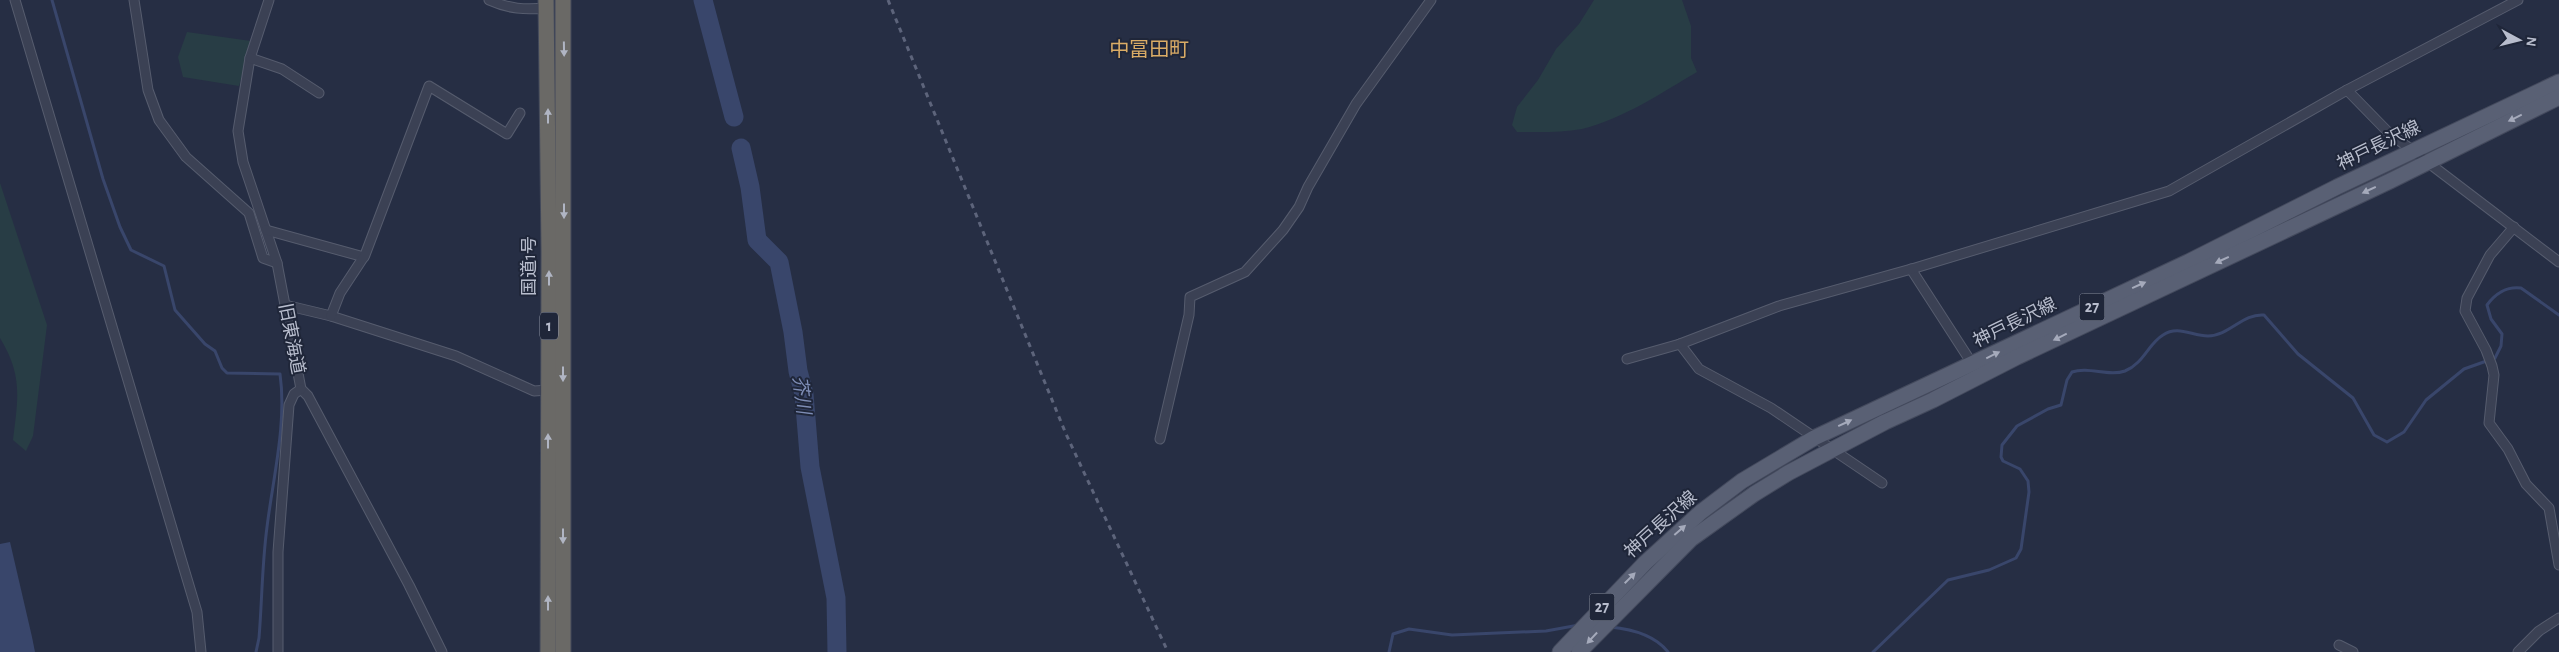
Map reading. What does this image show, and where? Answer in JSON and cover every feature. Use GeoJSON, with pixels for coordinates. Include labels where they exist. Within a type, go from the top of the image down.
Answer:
{"type":"FeatureCollection","features":[{"type":"Feature","properties":{"kind":"highway","name":"国道1号"},"geometry":{"type":"LineString","coordinates":[[563,0],[563,652]]}},
{"type":"Feature","properties":{"kind":"highway","name":"国道1号"},"geometry":{"type":"LineString","coordinates":[[546,4],[548,652]]}},
{"type":"Feature","properties":{"kind":"main road","name":"神戸長沢線"},"geometry":{"type":"LineString","coordinates":[[1560,652],[1644,563],[1701,512],[1814,438],[2188,262],[2412,151],[2559,82]]}},
{"type":"Feature","properties":{"kind":"main road","name":"神戸長沢線"},"geometry":{"type":"LineString","coordinates":[[1579,652],[1662,565],[1691,539],[1754,494],[1833,448],[2017,357],[2428,162],[2559,97]]}},
{"type":"Feature","properties":{"kind":"street"},"geometry":{"type":"LineString","coordinates":[[15,0],[188,580],[196,612],[202,652]]}},
{"type":"Feature","properties":{"kind":"street"},"geometry":{"type":"LineString","coordinates":[[134,0],[148,90],[159,120],[186,157],[249,213],[264,258],[277,263]]}},
{"type":"Feature","properties":{"kind":"street","name":"旧東海道"},"geometry":{"type":"LineString","coordinates":[[268,0],[250,58],[238,131],[243,162],[277,263],[301,389],[308,396],[404,576],[442,652]]}},
{"type":"Feature","properties":{"kind":"street"},"geometry":{"type":"LineString","coordinates":[[490,0],[503,6],[524,10],[546,4]]}},
{"type":"Feature","properties":{"kind":"street"},"geometry":{"type":"LineString","coordinates":[[1160,439],[1189,315],[1190,297],[1245,272],[1283,230],[1299,207],[1308,187],[1356,104],[1431,0]]}},
{"type":"Feature","properties":{"kind":"street"},"geometry":{"type":"LineString","coordinates":[[1627,359],[1680,344],[1759,313],[2169,190],[2347,90],[2518,0]]}},
{"type":"Feature","properties":{"kind":"street"},"geometry":{"type":"LineString","coordinates":[[250,58],[282,70],[318,93]]}},
{"type":"Feature","properties":{"kind":"street"},"geometry":{"type":"LineString","coordinates":[[331,316],[340,293],[364,257],[429,86],[507,134],[520,113]]}},
{"type":"Feature","properties":{"kind":"street"},"geometry":{"type":"LineString","coordinates":[[2347,90],[2388,132],[2559,262]]}},
{"type":"Feature","properties":{"kind":"street"},"geometry":{"type":"LineString","coordinates":[[2514,227],[2490,255],[2467,298],[2465,311],[2489,355],[2494,375],[2489,422],[2508,449],[2526,484],[2549,508],[2559,565]]}},
{"type":"Feature","properties":{"kind":"street"},"geometry":{"type":"LineString","coordinates":[[266,230],[364,257]]}},
{"type":"Feature","properties":{"kind":"street"},"geometry":{"type":"LineString","coordinates":[[1910,269],[1973,364]]}},
{"type":"Feature","properties":{"kind":"street"},"geometry":{"type":"LineString","coordinates":[[284,305],[331,316],[456,356],[534,391],[548,390]]}},
{"type":"Feature","properties":{"kind":"street"},"geometry":{"type":"LineString","coordinates":[[1680,344],[1699,369],[1737,388],[1814,438],[1833,448],[1882,483]]}},
{"type":"Feature","properties":{"kind":"street"},"geometry":{"type":"LineString","coordinates":[[278,652],[278,552],[289,405],[294,394],[301,389]]}},
{"type":"Feature","properties":{"kind":"street"},"geometry":{"type":"LineString","coordinates":[[2518,652],[2539,631],[2559,618]]}},
{"type":"Feature","properties":{"kind":"street"},"geometry":{"type":"LineString","coordinates":[[2339,645],[2353,652]]}},
{"type":"Feature","properties":{"kind":"shaded area"},"geometry":{"type":"Polygon","coordinates":[[[1594,0],[1682,0],[1691,26],[1691,58],[1697,72],[1641,105],[1597,125],[1566,131],[1517,132],[1512,125],[1517,107],[1538,80],[1556,49],[1579,24],[1594,0]]]}},
{"type":"Feature","properties":{"kind":"shaded area"},"geometry":{"type":"Polygon","coordinates":[[[187,32],[251,41],[239,86],[183,77],[178,57],[187,32]]]}},
{"type":"Feature","properties":{"kind":"shaded area"},"geometry":{"type":"Polygon","coordinates":[[[0,183],[47,325],[33,436],[26,451],[13,440],[17,399],[16,376],[0,338],[0,183]]]}},
{"type":"Feature","properties":{"kind":"water"},"geometry":{"type":"Polygon","coordinates":[[[10,542],[35,652],[0,652],[0,544],[10,542]]]}},
{"type":"Feature","properties":{"kind":"waterway"},"geometry":{"type":"LineString","coordinates":[[52,0],[103,179],[120,227],[131,250],[164,266],[175,310],[205,344],[215,351],[222,368],[227,373],[280,374],[282,393],[281,431],[265,541],[259,638],[256,652]]}},
{"type":"Feature","properties":{"kind":"waterway","name":"芥川"},"geometry":{"type":"LineString","coordinates":[[703,0],[734,117]]}},
{"type":"Feature","properties":{"kind":"waterway","name":"芥川"},"geometry":{"type":"LineString","coordinates":[[741,148],[750,187],[757,240],[779,262],[793,332],[798,371],[804,394],[810,467],[836,598],[837,652]]}},
{"type":"Feature","properties":{"kind":"waterway"},"geometry":{"type":"LineString","coordinates":[[1873,652],[1948,580],[1989,570],[2016,558],[2021,549],[2029,492],[2028,481],[2020,469],[2003,461],[2001,457],[2002,445],[2017,426],[2048,409],[2061,405],[2067,380],[2072,372],[2085,370],[2119,373],[2131,368],[2153,343],[2169,332],[2180,331],[2202,336],[2216,335],[2249,317],[2264,315],[2298,354],[2353,398],[2374,435],[2387,442],[2404,432],[2426,400],[2464,369],[2495,358],[2501,346],[2502,334],[2491,319],[2487,305],[2498,294],[2511,288],[2521,288],[2559,315]]}},
{"type":"Feature","properties":{"kind":"waterway"},"geometry":{"type":"LineString","coordinates":[[1389,652],[1393,634],[1409,629],[1452,635],[1546,631],[1579,625]]}},
{"type":"Feature","properties":{"kind":"waterway"},"geometry":{"type":"LineString","coordinates":[[1610,627],[1626,629],[1649,637],[1663,646],[1668,652]]}},
{"type":"Feature","properties":{"kind":"railway"},"geometry":{"type":"LineString","coordinates":[[888,0],[1066,434],[1168,652]]}},
{"type":"Feature","properties":{"kind":"district","name":"中冨田町"},"geometry":{"type":"Point","coordinates":[1149,50]}}]}
